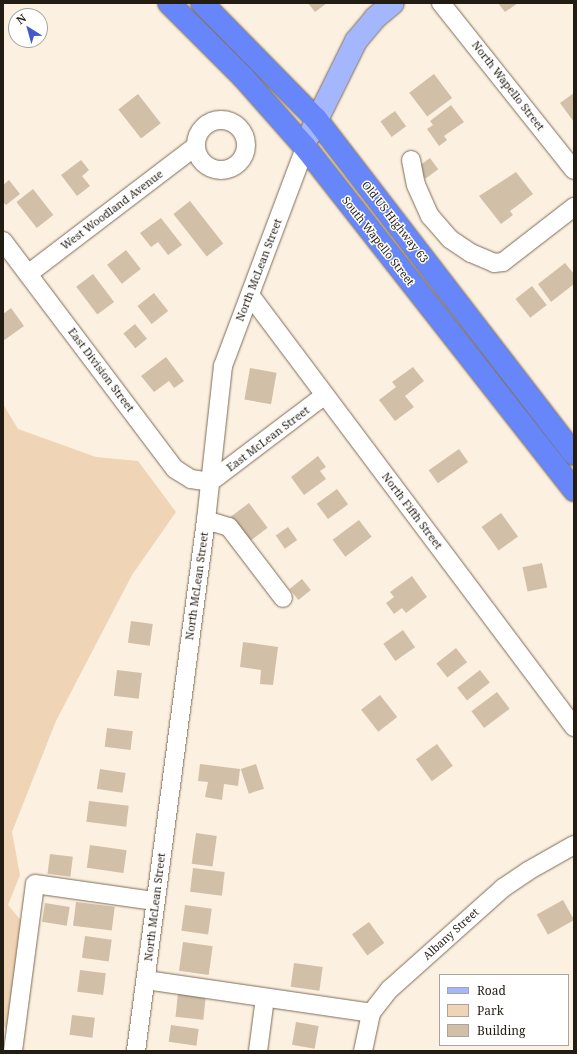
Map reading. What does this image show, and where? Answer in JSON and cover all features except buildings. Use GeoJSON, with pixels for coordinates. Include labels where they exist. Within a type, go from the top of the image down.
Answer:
{"type":"FeatureCollection","features":[{"type":"Feature","properties":{"kind":"highway","name":"South Wapello Street"},"geometry":{"type":"LineString","coordinates":[[169,3],[243,77],[311,134],[574,490]]}},
{"type":"Feature","properties":{"kind":"highway","name":"Old US Highway 63"},"geometry":{"type":"LineString","coordinates":[[202,3],[574,454]]}},
{"type":"Feature","properties":{"kind":"main road"},"geometry":{"type":"LineString","coordinates":[[311,134],[356,41],[375,18],[393,3]]}},
{"type":"Feature","properties":{"kind":"street","name":"North Wapello Street"},"geometry":{"type":"LineString","coordinates":[[442,3],[574,170]]}},
{"type":"Feature","properties":{"kind":"street","name":"North McLean Street"},"geometry":{"type":"LineString","coordinates":[[136,1051],[206,520],[223,366],[311,134]]}},
{"type":"Feature","properties":{"kind":"street","name":"West Woodland Avenue"},"geometry":{"type":"LineString","coordinates":[[28,274],[195,147]]}},
{"type":"Feature","properties":{"kind":"street"},"geometry":{"type":"LineString","coordinates":[[411,160],[416,185],[430,216],[450,239],[471,253],[494,263],[503,262],[574,207]]}},
{"type":"Feature","properties":{"kind":"street","name":"East Division Street"},"geometry":{"type":"LineString","coordinates":[[3,241],[175,469],[191,479],[210,482]]}},
{"type":"Feature","properties":{"kind":"street","name":"North Fifth Street"},"geometry":{"type":"LineString","coordinates":[[250,295],[574,727]]}},
{"type":"Feature","properties":{"kind":"street","name":"East McLean Street"},"geometry":{"type":"LineString","coordinates":[[210,482],[325,396]]}},
{"type":"Feature","properties":{"kind":"street"},"geometry":{"type":"LineString","coordinates":[[206,520],[229,527],[283,598]]}},
{"type":"Feature","properties":{"kind":"street","name":"Albany Street"},"geometry":{"type":"LineString","coordinates":[[363,1051],[371,1013],[390,988],[503,888],[528,871],[574,845]]}},
{"type":"Feature","properties":{"kind":"street"},"geometry":{"type":"LineString","coordinates":[[13,1051],[35,884],[156,901]]}},
{"type":"Feature","properties":{"kind":"street"},"geometry":{"type":"LineString","coordinates":[[146,980],[371,1013]]}},
{"type":"Feature","properties":{"kind":"street"},"geometry":{"type":"LineString","coordinates":[[258,1051],[264,998]]}},
{"type":"Feature","properties":{"kind":"green space"},"geometry":{"type":"Polygon","coordinates":[[[3,404],[18,429],[96,457],[138,461],[176,512],[132,575],[56,721],[12,832],[20,875],[8,905],[29,930],[16,1042],[3,1025],[3,404]]]}}]}
